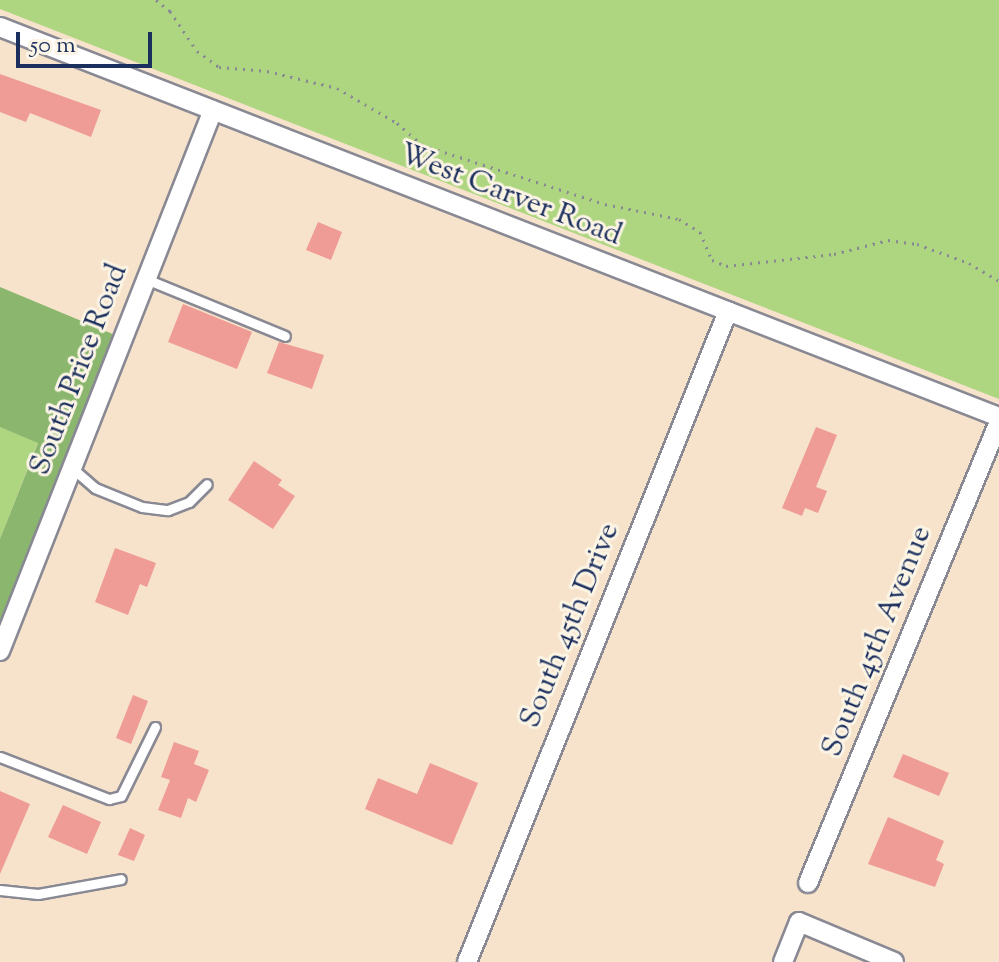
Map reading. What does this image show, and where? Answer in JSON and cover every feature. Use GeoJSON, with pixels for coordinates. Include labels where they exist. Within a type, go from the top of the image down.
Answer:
{"type":"FeatureCollection","features":[{"type":"Feature","properties":{"kind":"street","name":"West Carver Road"},"geometry":{"type":"LineString","coordinates":[[0,27],[999,419]]}},
{"type":"Feature","properties":{"kind":"street","name":"South Price Road"},"geometry":{"type":"LineString","coordinates":[[0,651],[213,110]]}},
{"type":"Feature","properties":{"kind":"street","name":"South 45th Drive"},"geometry":{"type":"LineString","coordinates":[[467,962],[728,311]]}},
{"type":"Feature","properties":{"kind":"street","name":"South 45th Avenue"},"geometry":{"type":"LineString","coordinates":[[808,883],[999,419]]}},
{"type":"Feature","properties":{"kind":"street"},"geometry":{"type":"LineString","coordinates":[[783,962],[799,922],[894,962]]}},
{"type":"Feature","properties":{"kind":"lane"},"geometry":{"type":"LineString","coordinates":[[146,279],[285,336]]}},
{"type":"Feature","properties":{"kind":"lane"},"geometry":{"type":"LineString","coordinates":[[72,468],[95,488],[142,507],[168,510],[189,502],[207,484]]}},
{"type":"Feature","properties":{"kind":"lane"},"geometry":{"type":"LineString","coordinates":[[0,757],[109,799],[121,796],[155,727]]}},
{"type":"Feature","properties":{"kind":"lane"},"geometry":{"type":"LineString","coordinates":[[0,890],[38,894],[121,879]]}},
{"type":"Feature","properties":{"kind":"path"},"geometry":{"type":"LineString","coordinates":[[156,0],[170,11],[197,51],[219,67],[267,71],[337,88],[397,123],[422,145],[605,204],[679,219],[700,232],[712,260],[726,266],[834,254],[888,240],[956,258],[999,281]]}},
{"type":"Feature","properties":{"kind":"green space"},"geometry":{"type":"Polygon","coordinates":[[[0,0],[999,0],[999,399],[0,9],[0,0]]]}},
{"type":"Feature","properties":{"kind":"green space"},"geometry":{"type":"Polygon","coordinates":[[[0,287],[115,335],[0,627],[0,539],[38,443],[0,427],[0,287]]]}},
{"type":"Feature","properties":{"kind":"green space"},"geometry":{"type":"Polygon","coordinates":[[[0,427],[38,442],[0,539],[0,427]]]}},
{"type":"Feature","properties":{"kind":"building"},"geometry":{"type":"Polygon","coordinates":[[[0,74],[101,110],[91,137],[30,113],[26,122],[0,112],[0,74]]]}},
{"type":"Feature","properties":{"kind":"building"},"geometry":{"type":"Polygon","coordinates":[[[318,222],[342,232],[331,260],[306,250],[318,222]]]}},
{"type":"Feature","properties":{"kind":"building"},"geometry":{"type":"Polygon","coordinates":[[[183,304],[252,332],[237,369],[168,342],[183,304]]]}},
{"type":"Feature","properties":{"kind":"building"},"geometry":{"type":"Polygon","coordinates":[[[279,342],[324,355],[312,389],[267,373],[279,342]]]}},
{"type":"Feature","properties":{"kind":"building"},"geometry":{"type":"Polygon","coordinates":[[[816,427],[837,435],[816,487],[827,491],[818,513],[805,508],[802,516],[782,508],[816,427]]]}},
{"type":"Feature","properties":{"kind":"building"},"geometry":{"type":"Polygon","coordinates":[[[254,461],[282,480],[278,485],[295,496],[273,529],[228,500],[254,461]]]}},
{"type":"Feature","properties":{"kind":"building"},"geometry":{"type":"Polygon","coordinates":[[[115,548],[156,563],[147,587],[140,584],[128,615],[95,602],[115,548]]]}},
{"type":"Feature","properties":{"kind":"building"},"geometry":{"type":"Polygon","coordinates":[[[133,695],[148,701],[131,744],[116,738],[133,695]]]}},
{"type":"Feature","properties":{"kind":"building"},"geometry":{"type":"Polygon","coordinates":[[[174,742],[199,751],[194,764],[209,770],[196,802],[188,798],[181,818],[158,810],[170,780],[161,777],[174,742]]]}},
{"type":"Feature","properties":{"kind":"building"},"geometry":{"type":"Polygon","coordinates":[[[903,754],[949,773],[939,796],[893,777],[903,754]]]}},
{"type":"Feature","properties":{"kind":"building"},"geometry":{"type":"Polygon","coordinates":[[[430,763],[478,783],[452,845],[365,809],[378,778],[417,794],[430,763]]]}},
{"type":"Feature","properties":{"kind":"building"},"geometry":{"type":"Polygon","coordinates":[[[0,791],[30,804],[0,874],[0,791]]]}},
{"type":"Feature","properties":{"kind":"building"},"geometry":{"type":"Polygon","coordinates":[[[63,805],[101,822],[87,854],[48,837],[63,805]]]}},
{"type":"Feature","properties":{"kind":"building"},"geometry":{"type":"Polygon","coordinates":[[[888,817],[944,841],[936,860],[944,864],[935,887],[868,864],[888,817]]]}},
{"type":"Feature","properties":{"kind":"building"},"geometry":{"type":"Polygon","coordinates":[[[130,828],[145,835],[134,861],[118,855],[130,828]]]}}]}
